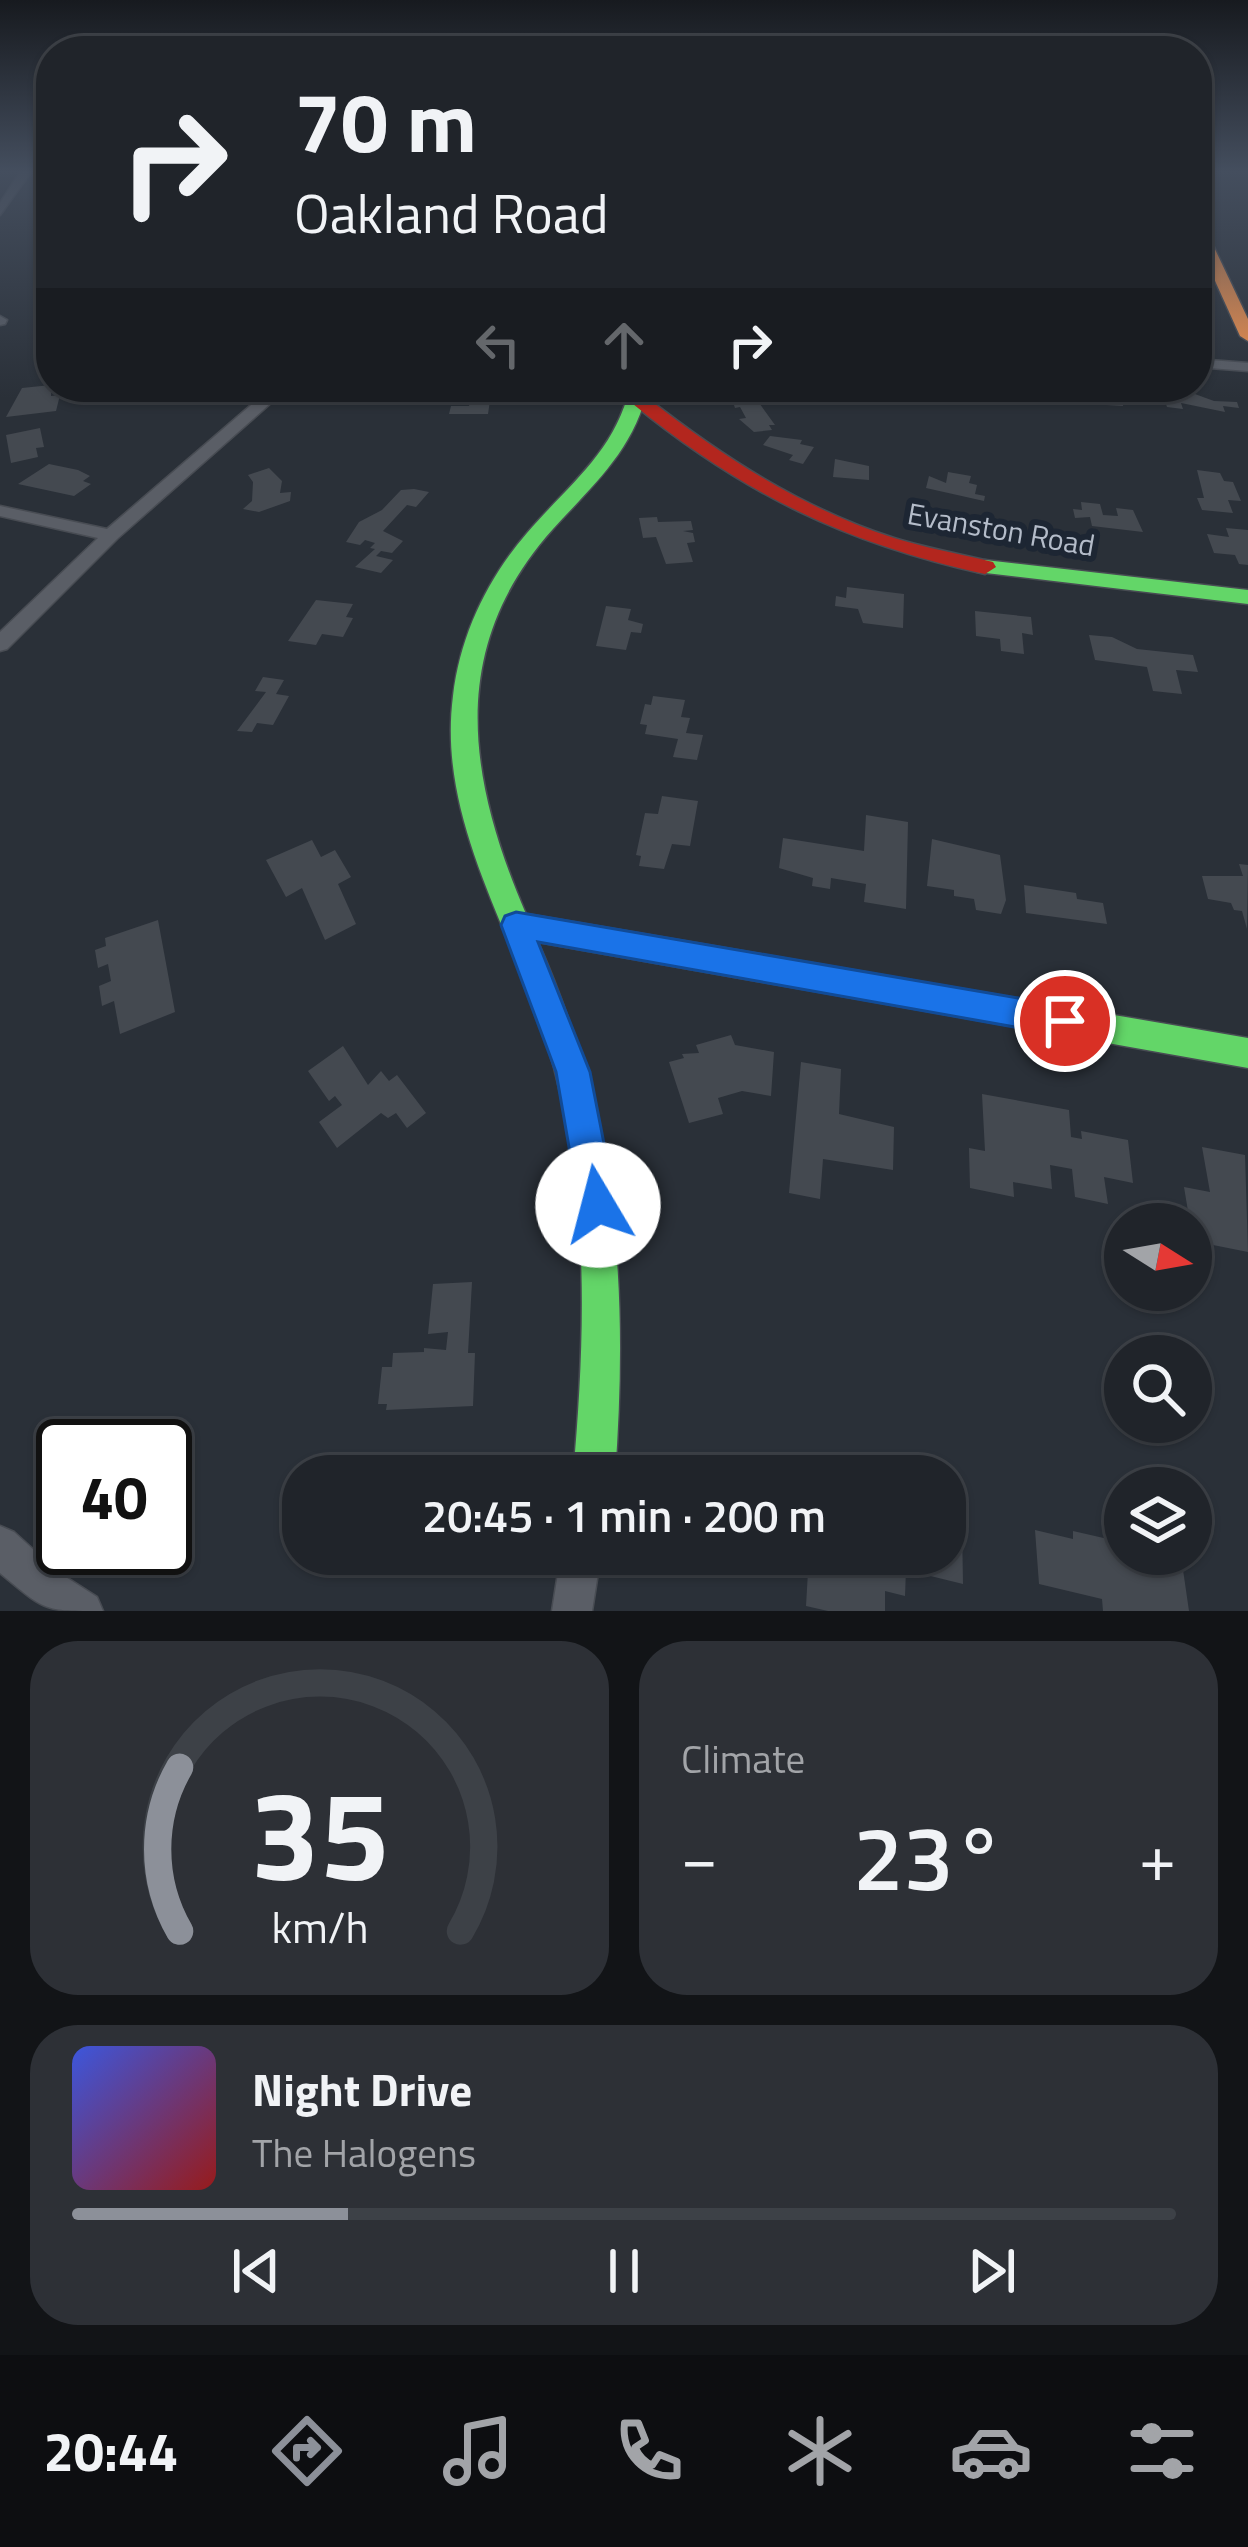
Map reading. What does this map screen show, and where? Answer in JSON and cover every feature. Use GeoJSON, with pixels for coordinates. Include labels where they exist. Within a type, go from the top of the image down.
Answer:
{"type":"FeatureCollection","features":[{"type":"Feature","properties":{"kind":"street"},"geometry":{"type":"LineString","coordinates":[[1212,258],[1248,336]]}},
{"type":"Feature","properties":{"kind":"street"},"geometry":{"type":"LineString","coordinates":[[1212,364],[1248,367]]}},
{"type":"Feature","properties":{"kind":"street"},"geometry":{"type":"LineString","coordinates":[[0,644],[111,535],[263,402]]}},
{"type":"Feature","properties":{"kind":"street"},"geometry":{"type":"LineString","coordinates":[[596,1455],[604,1337],[594,1169],[573,1072],[493,878],[470,803],[463,726],[472,657],[505,577],[533,539],[615,455],[629,432],[637,402]]}},
{"type":"Feature","properties":{"kind":"street","name":"Evanston Road"},"geometry":{"type":"LineString","coordinates":[[647,402],[694,446],[767,494],[869,538],[997,568],[1248,597]]}},
{"type":"Feature","properties":{"kind":"street"},"geometry":{"type":"LineString","coordinates":[[0,511],[111,535]]}},
{"type":"Feature","properties":{"kind":"street"},"geometry":{"type":"LineString","coordinates":[[516,925],[1248,1053]]}},
{"type":"Feature","properties":{"kind":"street"},"geometry":{"type":"LineString","coordinates":[[0,1546],[44,1586],[83,1611]]}},
{"type":"Feature","properties":{"kind":"street"},"geometry":{"type":"LineString","coordinates":[[572,1611],[578,1575]]}},
{"type":"Feature","properties":{"kind":"building"},"geometry":{"type":"Polygon","coordinates":[[[36,387],[36,402],[58,402],[56,411],[6,417],[22,388],[36,387]]]}},
{"type":"Feature","properties":{"kind":"building"},"geometry":{"type":"Polygon","coordinates":[[[1212,400],[1237,402],[1239,408],[1223,406],[1225,412],[1181,403],[1183,409],[1167,407],[1165,402],[1212,400]]]}},
{"type":"Feature","properties":{"kind":"building"},"geometry":{"type":"Polygon","coordinates":[[[470,402],[490,402],[488,414],[449,414],[451,406],[469,406],[470,402]]]}},
{"type":"Feature","properties":{"kind":"building"},"geometry":{"type":"Polygon","coordinates":[[[733,402],[758,402],[775,425],[769,425],[772,430],[754,432],[739,419],[746,418],[740,407],[735,408],[733,402]]]}},
{"type":"Feature","properties":{"kind":"building"},"geometry":{"type":"Polygon","coordinates":[[[1054,402],[1122,402],[1123,406],[1054,402]]]}},
{"type":"Feature","properties":{"kind":"building"},"geometry":{"type":"Polygon","coordinates":[[[40,428],[44,447],[36,448],[38,457],[11,463],[6,435],[40,428]]]}},
{"type":"Feature","properties":{"kind":"building"},"geometry":{"type":"Polygon","coordinates":[[[770,436],[802,440],[800,444],[814,447],[803,464],[789,460],[793,455],[763,445],[770,436]]]}},
{"type":"Feature","properties":{"kind":"building"},"geometry":{"type":"Polygon","coordinates":[[[835,459],[869,466],[869,480],[833,477],[835,459]]]}},
{"type":"Feature","properties":{"kind":"building"},"geometry":{"type":"Polygon","coordinates":[[[49,464],[78,470],[90,476],[83,481],[91,484],[74,496],[18,484],[49,464]]]}},
{"type":"Feature","properties":{"kind":"building"},"geometry":{"type":"Polygon","coordinates":[[[269,468],[282,481],[280,493],[291,492],[290,501],[259,512],[243,509],[252,501],[253,482],[248,475],[269,468]]]}},
{"type":"Feature","properties":{"kind":"building"},"geometry":{"type":"Polygon","coordinates":[[[1197,470],[1220,473],[1224,481],[1233,482],[1241,501],[1228,500],[1233,513],[1202,510],[1197,470]]]}},
{"type":"Feature","properties":{"kind":"building"},"geometry":{"type":"Polygon","coordinates":[[[948,472],[971,476],[969,483],[977,485],[975,494],[985,496],[984,501],[926,488],[929,476],[946,483],[948,472]]]}},
{"type":"Feature","properties":{"kind":"building"},"geometry":{"type":"Polygon","coordinates":[[[401,490],[429,492],[416,507],[407,505],[383,531],[403,541],[392,553],[381,551],[376,556],[393,560],[381,573],[355,567],[375,549],[370,548],[375,543],[365,540],[360,545],[346,542],[359,522],[382,510],[401,490]]]}},
{"type":"Feature","properties":{"kind":"building"},"geometry":{"type":"Polygon","coordinates":[[[1081,502],[1100,504],[1103,515],[1118,516],[1116,508],[1133,510],[1143,532],[1092,526],[1090,517],[1075,518],[1073,509],[1082,510],[1081,502]]]}},
{"type":"Feature","properties":{"kind":"building"},"geometry":{"type":"Polygon","coordinates":[[[657,517],[658,522],[691,521],[693,530],[683,531],[693,533],[695,542],[687,543],[693,562],[666,564],[656,537],[643,538],[639,518],[657,517]]]}},
{"type":"Feature","properties":{"kind":"building"},"geometry":{"type":"Polygon","coordinates":[[[1226,528],[1248,530],[1248,565],[1239,564],[1235,555],[1214,553],[1207,534],[1229,537],[1226,528]]]}},
{"type":"Feature","properties":{"kind":"building"},"geometry":{"type":"Polygon","coordinates":[[[847,587],[904,594],[903,628],[863,623],[858,609],[835,606],[836,596],[846,598],[847,587]]]}},
{"type":"Feature","properties":{"kind":"building"},"geometry":{"type":"Polygon","coordinates":[[[316,600],[353,604],[346,617],[353,618],[343,637],[322,634],[316,645],[288,641],[316,600]]]}},
{"type":"Feature","properties":{"kind":"building"},"geometry":{"type":"Polygon","coordinates":[[[606,606],[631,609],[628,620],[643,624],[641,633],[631,632],[626,650],[596,646],[606,606]]]}},
{"type":"Feature","properties":{"kind":"building"},"geometry":{"type":"Polygon","coordinates":[[[975,611],[1031,617],[1033,635],[1022,633],[1024,654],[1001,651],[1000,639],[976,636],[975,611]]]}},
{"type":"Feature","properties":{"kind":"building"},"geometry":{"type":"Polygon","coordinates":[[[1089,635],[1112,637],[1137,649],[1193,655],[1198,672],[1176,670],[1182,694],[1153,691],[1147,667],[1095,660],[1089,635]]]}},
{"type":"Feature","properties":{"kind":"building"},"geometry":{"type":"Polygon","coordinates":[[[263,677],[284,680],[276,694],[289,696],[273,725],[257,723],[252,732],[237,731],[266,692],[255,691],[263,677]]]}},
{"type":"Feature","properties":{"kind":"building"},"geometry":{"type":"Polygon","coordinates":[[[653,696],[685,700],[681,717],[690,718],[686,733],[703,735],[697,760],[673,757],[678,739],[645,734],[647,725],[640,724],[645,704],[651,705],[653,696]]]}},
{"type":"Feature","properties":{"kind":"building"},"geometry":{"type":"Polygon","coordinates":[[[662,796],[698,801],[690,846],[672,844],[664,869],[639,866],[641,856],[636,855],[645,813],[658,814],[662,796]]]}},
{"type":"Feature","properties":{"kind":"building"},"geometry":{"type":"Polygon","coordinates":[[[866,815],[908,822],[906,909],[864,902],[866,884],[831,878],[830,889],[812,886],[813,878],[779,868],[783,838],[864,851],[866,815]]]}},
{"type":"Feature","properties":{"kind":"building"},"geometry":{"type":"Polygon","coordinates":[[[932,839],[1000,855],[1006,900],[1001,914],[976,910],[974,899],[954,896],[954,890],[927,886],[932,839]]]}},
{"type":"Feature","properties":{"kind":"building"},"geometry":{"type":"Polygon","coordinates":[[[312,840],[321,857],[335,850],[351,877],[338,884],[356,924],[325,940],[302,888],[286,897],[266,860],[312,840]]]}},
{"type":"Feature","properties":{"kind":"building"},"geometry":{"type":"Polygon","coordinates":[[[1239,864],[1248,865],[1247,929],[1242,911],[1234,910],[1231,903],[1208,899],[1202,876],[1243,876],[1239,864]]]}},
{"type":"Feature","properties":{"kind":"building"},"geometry":{"type":"Polygon","coordinates":[[[1024,885],[1076,893],[1077,899],[1103,903],[1107,924],[1026,913],[1024,885]]]}},
{"type":"Feature","properties":{"kind":"building"},"geometry":{"type":"Polygon","coordinates":[[[158,920],[175,1012],[120,1034],[114,1001],[102,1006],[99,986],[111,981],[108,964],[98,968],[95,950],[106,946],[105,938],[158,920]]]}},
{"type":"Feature","properties":{"kind":"building"},"geometry":{"type":"Polygon","coordinates":[[[731,1035],[735,1045],[774,1052],[771,1096],[742,1091],[718,1098],[723,1114],[689,1123],[669,1062],[684,1058],[682,1054],[699,1053],[696,1045],[731,1035]]]}},
{"type":"Feature","properties":{"kind":"building"},"geometry":{"type":"Polygon","coordinates":[[[343,1046],[368,1085],[381,1071],[389,1081],[397,1075],[426,1113],[407,1128],[396,1113],[388,1118],[381,1113],[337,1148],[319,1122],[342,1105],[335,1096],[329,1101],[308,1071],[343,1046]]]}},
{"type":"Feature","properties":{"kind":"building"},"geometry":{"type":"Polygon","coordinates":[[[801,1062],[841,1069],[839,1114],[894,1127],[893,1170],[823,1159],[820,1199],[789,1193],[801,1062]]]}},
{"type":"Feature","properties":{"kind":"building"},"geometry":{"type":"Polygon","coordinates":[[[982,1094],[1069,1110],[1071,1137],[1082,1139],[1081,1131],[1128,1140],[1133,1183],[1104,1177],[1108,1203],[1075,1197],[1072,1169],[1050,1165],[1052,1189],[1013,1182],[1014,1197],[970,1188],[969,1148],[985,1151],[982,1094]]]}},
{"type":"Feature","properties":{"kind":"building"},"geometry":{"type":"Polygon","coordinates":[[[1202,1147],[1245,1155],[1248,1252],[1212,1245],[1212,1203],[1187,1203],[1184,1187],[1210,1192],[1202,1147]]]}},
{"type":"Feature","properties":{"kind":"building"},"geometry":{"type":"Polygon","coordinates":[[[472,1282],[468,1353],[475,1353],[473,1406],[386,1410],[387,1404],[378,1404],[382,1367],[392,1367],[393,1353],[446,1350],[448,1332],[428,1334],[433,1284],[472,1282]]]}},
{"type":"Feature","properties":{"kind":"building"},"geometry":{"type":"Polygon","coordinates":[[[1035,1530],[1073,1539],[1073,1531],[1104,1538],[1104,1575],[1184,1575],[1189,1611],[1103,1611],[1102,1599],[1039,1584],[1035,1530]]]}},
{"type":"Feature","properties":{"kind":"building"},"geometry":{"type":"Polygon","coordinates":[[[808,1575],[906,1575],[905,1596],[885,1591],[885,1611],[828,1611],[806,1606],[808,1575]]]}},
{"type":"Feature","properties":{"kind":"building"},"geometry":{"type":"Polygon","coordinates":[[[926,1575],[963,1575],[963,1584],[926,1575]]]}},
{"type":"Feature","properties":{"kind":"traffic: fast"},"geometry":{"type":"LineString","coordinates":[[595,1455],[601,1258],[589,1150],[563,1043],[500,887],[474,808],[463,724],[474,650],[503,581],[532,540],[613,453],[636,402]]}},
{"type":"Feature","properties":{"kind":"traffic: fast"},"geometry":{"type":"LineString","coordinates":[[985,567],[1248,597]]}},
{"type":"Feature","properties":{"kind":"traffic: fast"},"geometry":{"type":"LineString","coordinates":[[516,925],[1248,1053]]}},
{"type":"Feature","properties":{"kind":"traffic: slow"},"geometry":{"type":"LineString","coordinates":[[1212,258],[1248,336]]}},
{"type":"Feature","properties":{"kind":"traffic: jam"},"geometry":{"type":"LineString","coordinates":[[642,402],[719,461],[800,508],[887,543],[985,567]]}},
{"type":"Feature","properties":{"kind":"route"},"geometry":{"type":"LineString","coordinates":[[598,1205],[573,1072],[516,925],[1065,1021]]}}]}
